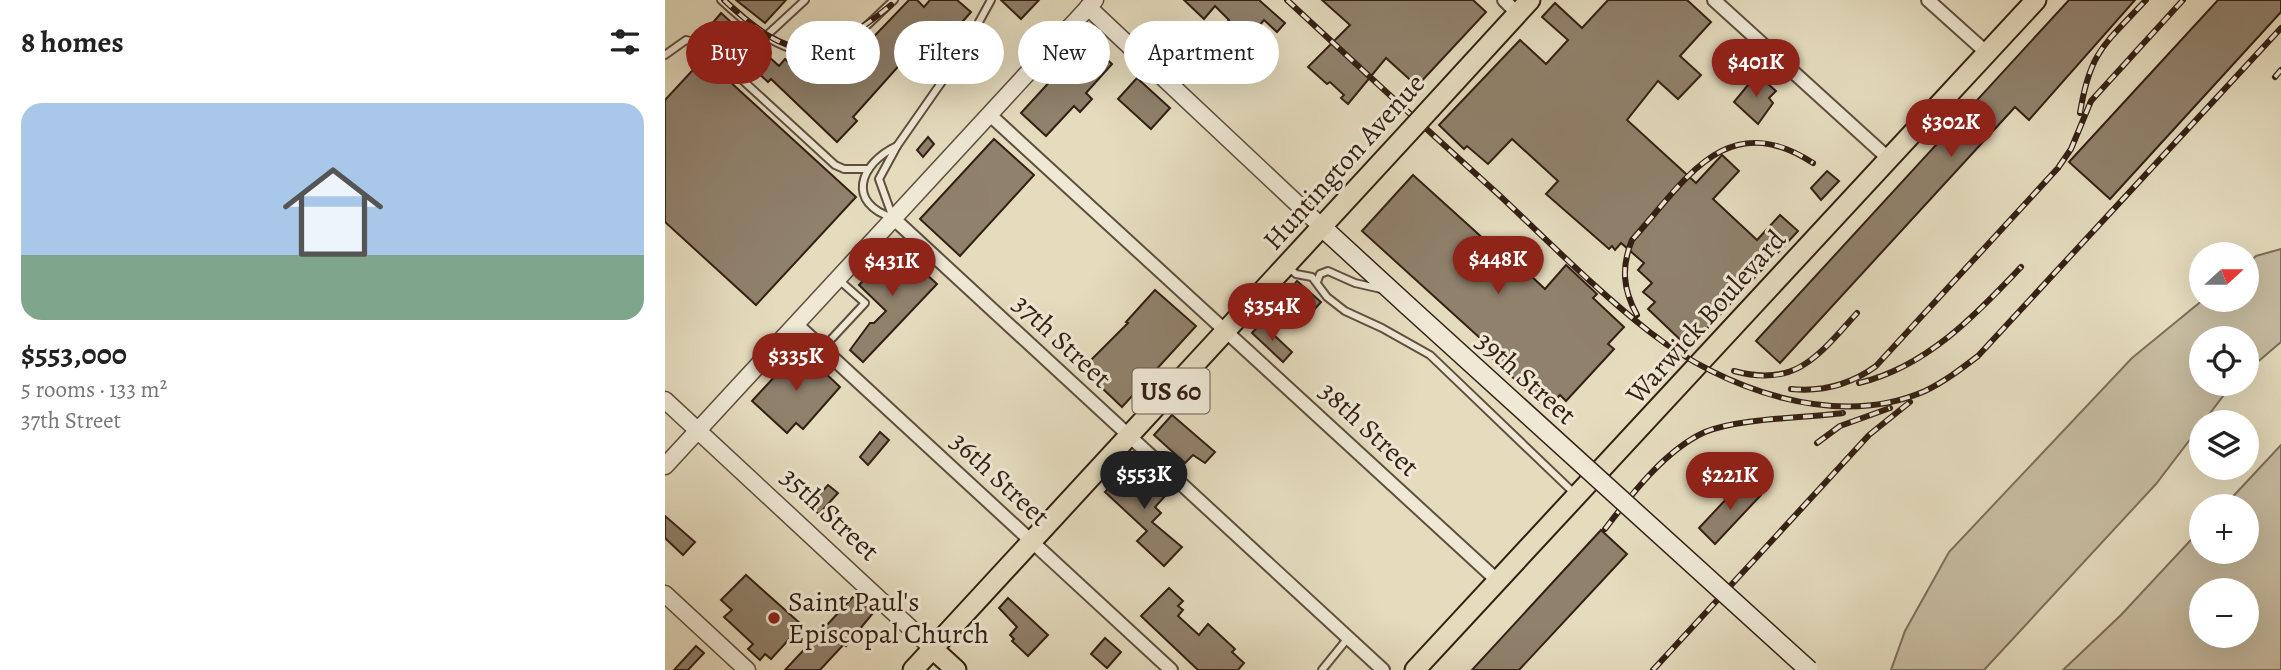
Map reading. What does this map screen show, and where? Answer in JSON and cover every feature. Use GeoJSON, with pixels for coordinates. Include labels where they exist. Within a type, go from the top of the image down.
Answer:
{"type":"FeatureCollection","features":[{"type":"Feature","properties":{"kind":"main road","name":"Warwick Boulevard"},"geometry":{"type":"LineString","coordinates":[[1415,670],[2036,0]]}},
{"type":"Feature","properties":{"kind":"main road","name":"Huntington Avenue"},"geometry":{"type":"LineString","coordinates":[[913,670],[1431,108],[1517,4]]}},
{"type":"Feature","properties":{"kind":"main road","name":"39th Street"},"geometry":{"type":"LineString","coordinates":[[1322,227],[1809,670]]}},
{"type":"Feature","properties":{"kind":"main road"},"geometry":{"type":"LineString","coordinates":[[1431,670],[1469,613]]}},
{"type":"Feature","properties":{"kind":"main road","name":"35th Street"},"geometry":{"type":"LineString","coordinates":[[933,649],[956,670]]}},
{"type":"Feature","properties":{"kind":"street"},"geometry":{"type":"LineString","coordinates":[[1714,0],[1889,159]]}},
{"type":"Feature","properties":{"kind":"street"},"geometry":{"type":"LineString","coordinates":[[1928,0],[1987,53]]}},
{"type":"Feature","properties":{"kind":"street"},"geometry":{"type":"LineString","coordinates":[[665,466],[1091,4]]}},
{"type":"Feature","properties":{"kind":"street","name":"39th Street"},"geometry":{"type":"LineString","coordinates":[[1091,4],[1322,227]]}},
{"type":"Feature","properties":{"kind":"street","name":"38th Street"},"geometry":{"type":"LineString","coordinates":[[989,114],[1499,582]]}},
{"type":"Feature","properties":{"kind":"street","name":"37th Street"},"geometry":{"type":"LineString","coordinates":[[893,218],[1383,670]]}},
{"type":"Feature","properties":{"kind":"street","name":"36th Street"},"geometry":{"type":"LineString","coordinates":[[796,324],[1171,670]]}},
{"type":"Feature","properties":{"kind":"street","name":"35th Street"},"geometry":{"type":"LineString","coordinates":[[665,400],[933,649]]}},
{"type":"Feature","properties":{"kind":"street"},"geometry":{"type":"LineString","coordinates":[[665,594],[747,670]]}},
{"type":"Feature","properties":{"kind":"lane"},"geometry":{"type":"LineString","coordinates":[[721,0],[746,21]]}},
{"type":"Feature","properties":{"kind":"lane"},"geometry":{"type":"LineString","coordinates":[[772,31],[805,0]]}},
{"type":"Feature","properties":{"kind":"lane"},"geometry":{"type":"LineString","coordinates":[[772,41],[812,52],[839,46],[894,0]]}},
{"type":"Feature","properties":{"kind":"lane"},"geometry":{"type":"LineString","coordinates":[[893,218],[879,179],[897,146],[962,53],[990,3],[982,0]]}},
{"type":"Feature","properties":{"kind":"lane"},"geometry":{"type":"LineString","coordinates":[[665,55],[686,40],[703,44],[835,165],[844,169],[868,169]]}},
{"type":"Feature","properties":{"kind":"lane"},"geometry":{"type":"LineString","coordinates":[[893,218],[876,213],[866,201],[863,178],[868,169],[897,146]]}},
{"type":"Feature","properties":{"kind":"lane"},"geometry":{"type":"LineString","coordinates":[[1287,266],[1296,274],[1312,276],[1327,297],[1345,311],[1430,355],[1578,496]]}},
{"type":"Feature","properties":{"kind":"lane"},"geometry":{"type":"LineString","coordinates":[[1317,282],[1320,274],[1333,271],[1355,283],[1391,290]]}},
{"type":"Feature","properties":{"kind":"lane"},"geometry":{"type":"LineString","coordinates":[[823,348],[865,303],[838,278]]}},
{"type":"Feature","properties":{"kind":"lane"},"geometry":{"type":"LineString","coordinates":[[1322,670],[1348,638]]}},
{"type":"Feature","properties":{"kind":"shaded area"},"geometry":{"type":"Polygon","coordinates":[[[2281,249],[2281,342],[2259,361],[2259,326],[2189,326],[2189,396],[2223,396],[2212,410],[2189,410],[2189,441],[2156,484],[1984,670],[1891,670],[1905,631],[1949,552],[2132,358],[2189,311],[2259,312],[2259,255],[2281,249]]]}},
{"type":"Feature","properties":{"kind":"shaded area"},"geometry":{"type":"Polygon","coordinates":[[[2281,445],[2281,670],[2063,670],[2121,615],[2189,542],[2189,564],[2259,564],[2259,494],[2235,494],[2248,480],[2259,480],[2259,469],[2281,445]]]}},
{"type":"Feature","properties":{"kind":"building"},"geometry":{"type":"Polygon","coordinates":[[[736,0],[786,0],[767,21],[762,21],[736,0]]]}},
{"type":"Feature","properties":{"kind":"building"},"geometry":{"type":"Polygon","coordinates":[[[909,0],[917,0],[924,7],[930,0],[957,0],[971,12],[963,21],[894,21],[894,71],[853,117],[857,121],[837,142],[772,80],[772,60],[779,66],[786,60],[786,84],[880,84],[880,30],[909,0]]]}},
{"type":"Feature","properties":{"kind":"building"},"geometry":{"type":"Polygon","coordinates":[[[1001,0],[1039,0],[1021,19],[1001,0]]]}},
{"type":"Feature","properties":{"kind":"building"},"geometry":{"type":"Polygon","coordinates":[[[1184,0],[1259,0],[1285,23],[1279,30],[1279,21],[1228,21],[1215,6],[1204,19],[1184,0]]]}},
{"type":"Feature","properties":{"kind":"building"},"geometry":{"type":"Polygon","coordinates":[[[1322,0],[1473,0],[1486,12],[1417,86],[1386,58],[1348,104],[1341,98],[1344,95],[1330,82],[1327,84],[1308,67],[1350,25],[1322,0]]]}},
{"type":"Feature","properties":{"kind":"building"},"geometry":{"type":"Polygon","coordinates":[[[1608,0],[1687,0],[1711,22],[1680,56],[1701,75],[1678,99],[1658,81],[1627,120],[1696,183],[1722,155],[1739,171],[1713,199],[1757,240],[1780,215],[1798,231],[1689,348],[1648,309],[1655,302],[1643,292],[1652,283],[1638,270],[1644,263],[1621,243],[1615,250],[1612,246],[1609,249],[1546,194],[1558,181],[1512,139],[1488,164],[1467,146],[1464,149],[1439,125],[1520,40],[1546,64],[1568,40],[1542,17],[1555,3],[1582,28],[1608,0]]]}},
{"type":"Feature","properties":{"kind":"building"},"geometry":{"type":"Polygon","coordinates":[[[2069,0],[2135,0],[2029,120],[2015,107],[1780,363],[1756,341],[2069,0]]]}},
{"type":"Feature","properties":{"kind":"building"},"geometry":{"type":"Polygon","coordinates":[[[2218,0],[2281,0],[2281,12],[2110,199],[2069,162],[2218,0]]]}},
{"type":"Feature","properties":{"kind":"building"},"geometry":{"type":"Polygon","coordinates":[[[721,13],[730,21],[714,21],[721,13]]]}},
{"type":"Feature","properties":{"kind":"building"},"geometry":{"type":"Polygon","coordinates":[[[1757,74],[1776,91],[1769,98],[1773,103],[1758,124],[1734,102],[1757,74]]]}},
{"type":"Feature","properties":{"kind":"building"},"geometry":{"type":"Polygon","coordinates":[[[686,77],[686,84],[732,84],[856,197],[756,305],[665,222],[665,100],[686,77]]]}},
{"type":"Feature","properties":{"kind":"building"},"geometry":{"type":"Polygon","coordinates":[[[1048,84],[1094,84],[1086,93],[1092,99],[1080,112],[1074,106],[1046,136],[1021,113],[1048,84]]]}},
{"type":"Feature","properties":{"kind":"building"},"geometry":{"type":"Polygon","coordinates":[[[1132,84],[1144,84],[1170,108],[1151,129],[1118,99],[1132,84]]]}},
{"type":"Feature","properties":{"kind":"building"},"geometry":{"type":"Polygon","coordinates":[[[928,137],[934,144],[923,157],[917,150],[928,137]]]}},
{"type":"Feature","properties":{"kind":"building"},"geometry":{"type":"Polygon","coordinates":[[[994,139],[1034,175],[960,256],[920,219],[994,139]]]}},
{"type":"Feature","properties":{"kind":"building"},"geometry":{"type":"Polygon","coordinates":[[[1827,171],[1839,181],[1821,200],[1811,188],[1827,171]]]}},
{"type":"Feature","properties":{"kind":"building"},"geometry":{"type":"Polygon","coordinates":[[[1413,175],[1528,279],[1531,276],[1545,289],[1566,265],[1597,294],[1593,298],[1624,327],[1608,344],[1614,349],[1566,401],[1560,395],[1547,409],[1486,353],[1491,348],[1362,231],[1413,175]]]}},
{"type":"Feature","properties":{"kind":"building"},"geometry":{"type":"Polygon","coordinates":[[[896,246],[937,284],[863,362],[850,350],[870,323],[874,323],[886,311],[859,285],[896,246]]]}},
{"type":"Feature","properties":{"kind":"building"},"geometry":{"type":"Polygon","coordinates":[[[1297,281],[1321,302],[1312,312],[1289,291],[1297,281]]]}},
{"type":"Feature","properties":{"kind":"building"},"geometry":{"type":"Polygon","coordinates":[[[1155,290],[1196,326],[1122,407],[1082,369],[1128,323],[1126,322],[1155,290]]]}},
{"type":"Feature","properties":{"kind":"building"},"geometry":{"type":"Polygon","coordinates":[[[1261,323],[1292,352],[1283,362],[1252,333],[1261,323]]]}},
{"type":"Feature","properties":{"kind":"building"},"geometry":{"type":"Polygon","coordinates":[[[800,349],[840,387],[803,429],[796,423],[787,433],[752,401],[800,349]]]}},
{"type":"Feature","properties":{"kind":"building"},"geometry":{"type":"Polygon","coordinates":[[[1172,415],[1215,452],[1205,463],[1193,455],[1185,463],[1154,435],[1172,415]]]}},
{"type":"Feature","properties":{"kind":"building"},"geometry":{"type":"Polygon","coordinates":[[[880,432],[889,440],[868,465],[860,457],[880,432]]]}},
{"type":"Feature","properties":{"kind":"building"},"geometry":{"type":"Polygon","coordinates":[[[1132,463],[1166,495],[1155,507],[1161,513],[1152,522],[1182,547],[1164,566],[1137,541],[1147,531],[1105,492],[1132,463]]]}},
{"type":"Feature","properties":{"kind":"building"},"geometry":{"type":"Polygon","coordinates":[[[1745,479],[1761,495],[1715,544],[1699,528],[1745,479]]]}},
{"type":"Feature","properties":{"kind":"building"},"geometry":{"type":"Polygon","coordinates":[[[828,485],[838,493],[819,514],[809,506],[828,485]]]}},
{"type":"Feature","properties":{"kind":"building"},"geometry":{"type":"Polygon","coordinates":[[[665,516],[695,542],[683,555],[665,538],[665,516]]]}},
{"type":"Feature","properties":{"kind":"building"},"geometry":{"type":"Polygon","coordinates":[[[1601,530],[1627,554],[1519,670],[1472,670],[1601,530]]]}},
{"type":"Feature","properties":{"kind":"building"},"geometry":{"type":"Polygon","coordinates":[[[746,575],[802,625],[771,659],[765,654],[760,660],[748,649],[753,644],[724,617],[732,610],[721,600],[746,575]]]}},
{"type":"Feature","properties":{"kind":"building"},"geometry":{"type":"Polygon","coordinates":[[[1169,588],[1183,601],[1178,606],[1183,610],[1178,616],[1199,635],[1208,624],[1235,649],[1232,652],[1244,663],[1238,670],[1198,670],[1141,616],[1169,588]]]}},
{"type":"Feature","properties":{"kind":"building"},"geometry":{"type":"Polygon","coordinates":[[[854,596],[873,613],[846,646],[844,644],[820,670],[785,670],[854,596]]]}},
{"type":"Feature","properties":{"kind":"building"},"geometry":{"type":"Polygon","coordinates":[[[1008,598],[1048,635],[1028,656],[1012,641],[1014,639],[1010,635],[1017,627],[999,608],[1008,598]]]}},
{"type":"Feature","properties":{"kind":"building"},"geometry":{"type":"Polygon","coordinates":[[[1105,638],[1121,652],[1107,668],[1091,654],[1105,638]]]}},
{"type":"Feature","properties":{"kind":"building"},"geometry":{"type":"Polygon","coordinates":[[[696,646],[704,653],[688,670],[674,670],[696,646]]]}},
{"type":"Feature","properties":{"kind":"railway"},"geometry":{"type":"LineString","coordinates":[[724,0],[768,36],[787,45],[806,48],[824,46],[844,38],[891,5]]}},
{"type":"Feature","properties":{"kind":"railway"},"geometry":{"type":"LineString","coordinates":[[1287,0],[1592,283],[1651,333],[1712,371],[1746,386],[1782,398],[1818,405],[1855,406],[1891,402],[1925,391],[1978,356],[2281,28]]}},
{"type":"Feature","properties":{"kind":"railway"},"geometry":{"type":"LineString","coordinates":[[2080,113],[2089,75],[2101,50],[2146,0]]}},
{"type":"Feature","properties":{"kind":"railway"},"geometry":{"type":"LineString","coordinates":[[1791,389],[1835,386],[1876,366],[2058,168],[2071,149],[2091,101],[2183,0]]}},
{"type":"Feature","properties":{"kind":"railway"},"geometry":{"type":"LineString","coordinates":[[2275,77],[2281,70]]}},
{"type":"Feature","properties":{"kind":"railway"},"geometry":{"type":"LineString","coordinates":[[1637,315],[1626,287],[1628,250],[1632,240],[1690,175],[1710,158],[1731,147],[1755,143],[1782,148],[1813,163]]}},
{"type":"Feature","properties":{"kind":"railway"},"geometry":{"type":"LineString","coordinates":[[1859,383],[1906,365],[1928,352],[1986,304],[2021,267]]}},
{"type":"Feature","properties":{"kind":"railway"},"geometry":{"type":"LineString","coordinates":[[1734,371],[1755,375],[1774,375],[1790,371],[1817,355],[1857,313]]}},
{"type":"Feature","properties":{"kind":"railway"},"geometry":{"type":"LineString","coordinates":[[1653,670],[1869,435],[1910,402]]}},
{"type":"Feature","properties":{"kind":"railway"},"geometry":{"type":"LineString","coordinates":[[1817,443],[1840,426],[1890,408]]}},
{"type":"Feature","properties":{"kind":"railway"},"geometry":{"type":"LineString","coordinates":[[1605,529],[1663,462],[1676,450],[1705,432],[1753,421],[1843,413]]}},
{"type":"Feature","properties":{"kind":"place","name":"Saint Paul's Episcopal Church"},"geometry":{"type":"Point","coordinates":[774,618]}}]}
